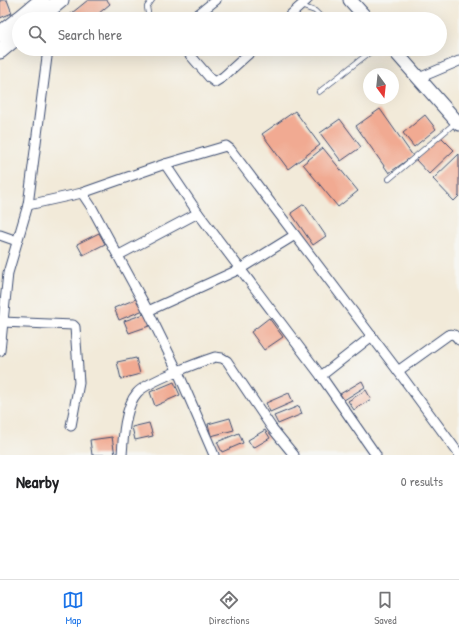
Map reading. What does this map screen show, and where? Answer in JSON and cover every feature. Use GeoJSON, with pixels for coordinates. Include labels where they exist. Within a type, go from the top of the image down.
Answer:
{"type":"FeatureCollection","features":[{"type":"Feature","properties":{"kind":"main road"},"geometry":{"type":"LineString","coordinates":[[353,1],[362,12]]}},
{"type":"Feature","properties":{"kind":"main road"},"geometry":{"type":"LineString","coordinates":[[36,12],[52,5]]}},
{"type":"Feature","properties":{"kind":"main road"},"geometry":{"type":"LineString","coordinates":[[0,34],[12,25]]}},
{"type":"Feature","properties":{"kind":"main road"},"geometry":{"type":"LineString","coordinates":[[0,51],[12,41]]}},
{"type":"Feature","properties":{"kind":"main road"},"geometry":{"type":"LineString","coordinates":[[399,56],[458,123]]}},
{"type":"Feature","properties":{"kind":"street"},"geometry":{"type":"LineString","coordinates":[[201,12],[216,0]]}},
{"type":"Feature","properties":{"kind":"street"},"geometry":{"type":"LineString","coordinates":[[292,12],[301,2]]}},
{"type":"Feature","properties":{"kind":"street"},"geometry":{"type":"LineString","coordinates":[[0,352],[2,320],[8,273],[28,205],[47,56]]}},
{"type":"Feature","properties":{"kind":"street"},"geometry":{"type":"LineString","coordinates":[[191,56],[215,82],[223,77],[246,56]]}},
{"type":"Feature","properties":{"kind":"street"},"geometry":{"type":"LineString","coordinates":[[418,78],[459,61]]}},
{"type":"Feature","properties":{"kind":"street"},"geometry":{"type":"LineString","coordinates":[[28,205],[82,193],[165,164],[226,146],[230,149],[372,336],[459,454]]}},
{"type":"Feature","properties":{"kind":"street"},"geometry":{"type":"LineString","coordinates":[[165,164],[198,213],[321,376],[376,455]]}},
{"type":"Feature","properties":{"kind":"street"},"geometry":{"type":"LineString","coordinates":[[82,193],[119,255],[148,311],[178,372],[212,455]]}},
{"type":"Feature","properties":{"kind":"street"},"geometry":{"type":"LineString","coordinates":[[119,255],[198,213]]}},
{"type":"Feature","properties":{"kind":"street"},"geometry":{"type":"LineString","coordinates":[[0,235],[17,241]]}},
{"type":"Feature","properties":{"kind":"street"},"geometry":{"type":"LineString","coordinates":[[148,311],[240,269],[295,235]]}},
{"type":"Feature","properties":{"kind":"street"},"geometry":{"type":"LineString","coordinates":[[2,320],[73,325],[75,327],[79,383],[71,426]]}},
{"type":"Feature","properties":{"kind":"street"},"geometry":{"type":"LineString","coordinates":[[398,371],[448,335],[452,334],[459,340]]}},
{"type":"Feature","properties":{"kind":"street"},"geometry":{"type":"LineString","coordinates":[[321,376],[372,336]]}},
{"type":"Feature","properties":{"kind":"street"},"geometry":{"type":"LineString","coordinates":[[122,455],[122,445],[128,412],[137,392],[147,385],[215,357],[222,358],[227,361],[272,428],[294,455]]}},
{"type":"Feature","properties":{"kind":"lane"},"geometry":{"type":"LineString","coordinates":[[148,12],[147,8],[152,0]]}},
{"type":"Feature","properties":{"kind":"lane"},"geometry":{"type":"LineString","coordinates":[[301,2],[316,12]]}},
{"type":"Feature","properties":{"kind":"lane"},"geometry":{"type":"LineString","coordinates":[[319,92],[365,56]]}},
{"type":"Feature","properties":{"kind":"lane"},"geometry":{"type":"LineString","coordinates":[[389,179],[458,123]]}},
{"type":"Feature","properties":{"kind":"building"},"geometry":{"type":"Polygon","coordinates":[[[0,0],[7,0],[12,13],[0,18],[0,0]]]}},
{"type":"Feature","properties":{"kind":"building"},"geometry":{"type":"Polygon","coordinates":[[[88,0],[107,0],[110,4],[100,12],[73,12],[88,0]]]}},
{"type":"Feature","properties":{"kind":"building"},"geometry":{"type":"Polygon","coordinates":[[[380,109],[413,156],[389,173],[356,126],[380,109]]]}},
{"type":"Feature","properties":{"kind":"building"},"geometry":{"type":"Polygon","coordinates":[[[295,111],[320,145],[288,169],[262,134],[295,111]]]}},
{"type":"Feature","properties":{"kind":"building"},"geometry":{"type":"Polygon","coordinates":[[[425,115],[436,129],[414,147],[403,133],[425,115]]]}},
{"type":"Feature","properties":{"kind":"building"},"geometry":{"type":"Polygon","coordinates":[[[340,119],[361,147],[341,161],[320,133],[340,119]]]}},
{"type":"Feature","properties":{"kind":"building"},"geometry":{"type":"Polygon","coordinates":[[[440,136],[454,150],[429,174],[416,160],[440,136]]]}},
{"type":"Feature","properties":{"kind":"building"},"geometry":{"type":"Polygon","coordinates":[[[323,148],[358,191],[338,207],[303,164],[323,148]]]}},
{"type":"Feature","properties":{"kind":"building"},"geometry":{"type":"Polygon","coordinates":[[[459,154],[459,196],[454,201],[433,179],[459,154]]]}},
{"type":"Feature","properties":{"kind":"building"},"geometry":{"type":"Polygon","coordinates":[[[304,204],[326,236],[313,245],[291,213],[304,204]]]}},
{"type":"Feature","properties":{"kind":"building"},"geometry":{"type":"Polygon","coordinates":[[[99,233],[105,244],[83,255],[77,244],[99,233]]]}},
{"type":"Feature","properties":{"kind":"building"},"geometry":{"type":"Polygon","coordinates":[[[141,297],[146,309],[119,320],[114,308],[141,297]]]}},
{"type":"Feature","properties":{"kind":"building"},"geometry":{"type":"Polygon","coordinates":[[[147,313],[152,325],[129,333],[124,321],[147,313]]]}},
{"type":"Feature","properties":{"kind":"building"},"geometry":{"type":"Polygon","coordinates":[[[269,318],[283,337],[264,350],[251,332],[269,318]]]}},
{"type":"Feature","properties":{"kind":"building"},"geometry":{"type":"Polygon","coordinates":[[[136,358],[140,374],[121,379],[117,362],[136,358]]]}},
{"type":"Feature","properties":{"kind":"building"},"geometry":{"type":"Polygon","coordinates":[[[362,381],[365,387],[344,400],[340,394],[362,381]]]}},
{"type":"Feature","properties":{"kind":"building"},"geometry":{"type":"Polygon","coordinates":[[[174,382],[180,395],[155,406],[150,392],[174,382]]]}},
{"type":"Feature","properties":{"kind":"building"},"geometry":{"type":"Polygon","coordinates":[[[366,390],[371,399],[354,410],[348,401],[366,390]]]}},
{"type":"Feature","properties":{"kind":"building"},"geometry":{"type":"Polygon","coordinates":[[[289,393],[293,402],[270,412],[266,403],[289,393]]]}},
{"type":"Feature","properties":{"kind":"building"},"geometry":{"type":"Polygon","coordinates":[[[299,406],[302,414],[278,424],[274,416],[299,406]]]}},
{"type":"Feature","properties":{"kind":"building"},"geometry":{"type":"Polygon","coordinates":[[[230,418],[234,430],[211,436],[208,424],[230,418]]]}},
{"type":"Feature","properties":{"kind":"building"},"geometry":{"type":"Polygon","coordinates":[[[149,423],[153,436],[135,440],[132,427],[149,423]]]}},
{"type":"Feature","properties":{"kind":"building"},"geometry":{"type":"Polygon","coordinates":[[[265,430],[270,438],[253,448],[248,440],[265,430]]]}},
{"type":"Feature","properties":{"kind":"building"},"geometry":{"type":"Polygon","coordinates":[[[239,433],[243,443],[222,452],[217,442],[239,433]]]}},
{"type":"Feature","properties":{"kind":"building"},"geometry":{"type":"Polygon","coordinates":[[[112,437],[115,455],[92,455],[90,440],[112,437]]]}}]}
